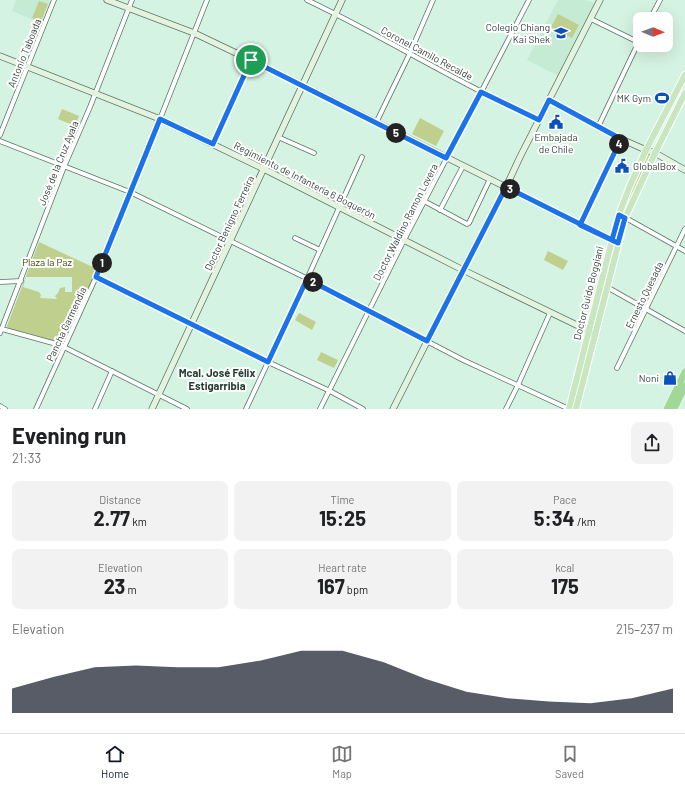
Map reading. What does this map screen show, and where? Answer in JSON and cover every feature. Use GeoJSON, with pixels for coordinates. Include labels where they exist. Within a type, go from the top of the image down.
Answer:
{"type":"FeatureCollection","features":[{"type":"Feature","properties":{"kind":"highway"},"geometry":{"type":"LineString","coordinates":[[667,409],[685,372]]}},
{"type":"Feature","properties":{"kind":"highway"},"geometry":{"type":"LineString","coordinates":[[674,409],[685,386]]}},
{"type":"Feature","properties":{"kind":"main road","name":"Doctor Guido Boggiani"},"geometry":{"type":"LineString","coordinates":[[569,409],[589,331],[618,243],[622,216],[629,188],[646,150],[685,75]]}},
{"type":"Feature","properties":{"kind":"main road","name":"Doctor Guido Boggiani"},"geometry":{"type":"LineString","coordinates":[[576,409],[596,333],[612,240],[622,216],[654,152],[685,95]]}},
{"type":"Feature","properties":{"kind":"street","name":"Antonio Taboada"},"geometry":{"type":"LineString","coordinates":[[0,135],[54,0]]}},
{"type":"Feature","properties":{"kind":"street"},"geometry":{"type":"LineString","coordinates":[[107,0],[194,33],[251,60],[618,243]]}},
{"type":"Feature","properties":{"kind":"street","name":"José de la Cruz Ayala"},"geometry":{"type":"LineString","coordinates":[[1,331],[64,167],[132,0]]}},
{"type":"Feature","properties":{"kind":"street","name":"Pancha Garmendia"},"geometry":{"type":"LineString","coordinates":[[36,409],[96,277],[207,0]]}},
{"type":"Feature","properties":{"kind":"street","name":"Coronel Camilo Recalde"},"geometry":{"type":"LineString","coordinates":[[307,0],[410,53],[481,92],[539,120]]}},
{"type":"Feature","properties":{"kind":"street","name":"Doctor Benigno Ferreira"},"geometry":{"type":"LineString","coordinates":[[152,409],[342,0]]}},
{"type":"Feature","properties":{"kind":"street"},"geometry":{"type":"LineString","coordinates":[[376,123],[410,53],[433,0]]}},
{"type":"Feature","properties":{"kind":"street","name":"Doctor Waldino Ramon Lovera"},"geometry":{"type":"LineString","coordinates":[[320,409],[404,240],[528,0]]}},
{"type":"Feature","properties":{"kind":"street"},"geometry":{"type":"LineString","coordinates":[[393,409],[600,0]]}},
{"type":"Feature","properties":{"kind":"street"},"geometry":{"type":"LineString","coordinates":[[654,12],[660,0]]}},
{"type":"Feature","properties":{"kind":"street"},"geometry":{"type":"LineString","coordinates":[[591,18],[633,39]]}},
{"type":"Feature","properties":{"kind":"street"},"geometry":{"type":"LineString","coordinates":[[598,127],[634,52]]}},
{"type":"Feature","properties":{"kind":"street","name":"Regimiento de Infantería 6 Boquerón"},"geometry":{"type":"LineString","coordinates":[[0,56],[160,119],[264,169],[463,270],[589,331],[592,334],[596,333]]}},
{"type":"Feature","properties":{"kind":"street"},"geometry":{"type":"LineString","coordinates":[[213,144],[251,60]]}},
{"type":"Feature","properties":{"kind":"street"},"geometry":{"type":"LineString","coordinates":[[676,92],[685,95]]}},
{"type":"Feature","properties":{"kind":"street"},"geometry":{"type":"LineString","coordinates":[[549,100],[621,139],[654,152],[685,170]]}},
{"type":"Feature","properties":{"kind":"street"},"geometry":{"type":"LineString","coordinates":[[278,137],[314,153]]}},
{"type":"Feature","properties":{"kind":"street"},"geometry":{"type":"LineString","coordinates":[[580,225],[621,139]]}},
{"type":"Feature","properties":{"kind":"street"},"geometry":{"type":"LineString","coordinates":[[0,141],[130,192],[307,279],[463,360],[569,409]]}},
{"type":"Feature","properties":{"kind":"street"},"geometry":{"type":"LineString","coordinates":[[246,409],[362,157]]}},
{"type":"Feature","properties":{"kind":"street"},"geometry":{"type":"LineString","coordinates":[[440,210],[463,166]]}},
{"type":"Feature","properties":{"kind":"street"},"geometry":{"type":"LineString","coordinates":[[424,201],[466,224],[469,223],[490,179]]}},
{"type":"Feature","properties":{"kind":"street"},"geometry":{"type":"LineString","coordinates":[[622,216],[685,251]]}},
{"type":"Feature","properties":{"kind":"street","name":"Ernesto Quesada"},"geometry":{"type":"LineString","coordinates":[[617,368],[685,229]]}},
{"type":"Feature","properties":{"kind":"street"},"geometry":{"type":"LineString","coordinates":[[296,238],[320,250]]}},
{"type":"Feature","properties":{"kind":"street"},"geometry":{"type":"LineString","coordinates":[[96,277],[330,391],[362,409]]}},
{"type":"Feature","properties":{"kind":"street"},"geometry":{"type":"LineString","coordinates":[[0,282],[21,280]]}},
{"type":"Feature","properties":{"kind":"street"},"geometry":{"type":"LineString","coordinates":[[604,286],[685,331]]}},
{"type":"Feature","properties":{"kind":"street"},"geometry":{"type":"LineString","coordinates":[[506,409],[550,313]]}},
{"type":"Feature","properties":{"kind":"street"},"geometry":{"type":"LineString","coordinates":[[1,331],[64,347],[187,409]]}},
{"type":"Feature","properties":{"kind":"street"},"geometry":{"type":"LineString","coordinates":[[95,409],[112,371]]}},
{"type":"Feature","properties":{"kind":"street"},"geometry":{"type":"LineString","coordinates":[[0,406],[5,409]]}},
{"type":"Feature","properties":{"kind":"shaded area"},"geometry":{"type":"Polygon","coordinates":[[[16,0],[50,0],[41,23],[12,11],[16,0]]]}},
{"type":"Feature","properties":{"kind":"shaded area","name":"Colegio Chiang Kai Shek"},"geometry":{"type":"Polygon","coordinates":[[[558,0],[585,0],[592,2],[595,5],[558,76],[527,60],[558,0]]]}},
{"type":"Feature","properties":{"kind":"green space"},"geometry":{"type":"Polygon","coordinates":[[[39,1],[48,4],[41,21],[32,18],[39,1]]]}},
{"type":"Feature","properties":{"kind":"green space"},"geometry":{"type":"Polygon","coordinates":[[[558,14],[579,25],[572,38],[551,27],[558,14]]]}},
{"type":"Feature","properties":{"kind":"green space"},"geometry":{"type":"Polygon","coordinates":[[[62,109],[79,116],[75,126],[58,119],[62,109]]]}},
{"type":"Feature","properties":{"kind":"green space"},"geometry":{"type":"Polygon","coordinates":[[[420,118],[444,131],[436,146],[412,134],[420,118]]]}},
{"type":"Feature","properties":{"kind":"green space"},"geometry":{"type":"Polygon","coordinates":[[[648,154],[650,157],[626,212],[623,211],[634,181],[648,154]]]}},
{"type":"Feature","properties":{"kind":"green space","name":"Plaza la Paz"},"geometry":{"type":"Polygon","coordinates":[[[39,242],[97,269],[63,343],[8,328],[7,326],[39,242]],[[26,277],[23,287],[39,292],[41,295],[40,298],[57,299],[55,296],[60,288],[65,287],[65,292],[72,292],[72,277],[26,277]]]}},
{"type":"Feature","properties":{"kind":"green space"},"geometry":{"type":"Polygon","coordinates":[[[548,251],[568,261],[563,270],[544,260],[548,251]]]}},
{"type":"Feature","properties":{"kind":"green space"},"geometry":{"type":"Polygon","coordinates":[[[299,313],[316,322],[312,330],[295,320],[299,313]]]}},
{"type":"Feature","properties":{"kind":"green space"},"geometry":{"type":"Polygon","coordinates":[[[321,352],[338,360],[334,368],[317,360],[321,352]]]}},
{"type":"Feature","properties":{"kind":"place","name":"Colegio Chiang Kai Shek"},"geometry":{"type":"Point","coordinates":[561,33]}},
{"type":"Feature","properties":{"kind":"place","name":"MK Gym"},"geometry":{"type":"Point","coordinates":[662,98]}},
{"type":"Feature","properties":{"kind":"place","name":"Embajada de Chile"},"geometry":{"type":"Point","coordinates":[556,122]}},
{"type":"Feature","properties":{"kind":"place","name":"GlobalBox"},"geometry":{"type":"Point","coordinates":[622,166]}},
{"type":"Feature","properties":{"kind":"place","name":"Noni"},"geometry":{"type":"Point","coordinates":[670,378]}},
{"type":"Feature","properties":{"kind":"district","name":"Mcal. José Félix Estigarribia"},"geometry":{"type":"Point","coordinates":[217,379]}},
{"type":"Feature","properties":{"kind":"route"},"geometry":{"type":"LineString","coordinates":[[251,60],[213,144],[160,119],[96,277],[268,362],[307,279],[427,341],[506,187],[580,225],[612,240],[619,215],[625,218],[618,243],[580,225],[621,139],[549,100],[539,120],[481,92],[446,158],[251,60]]}}]}
